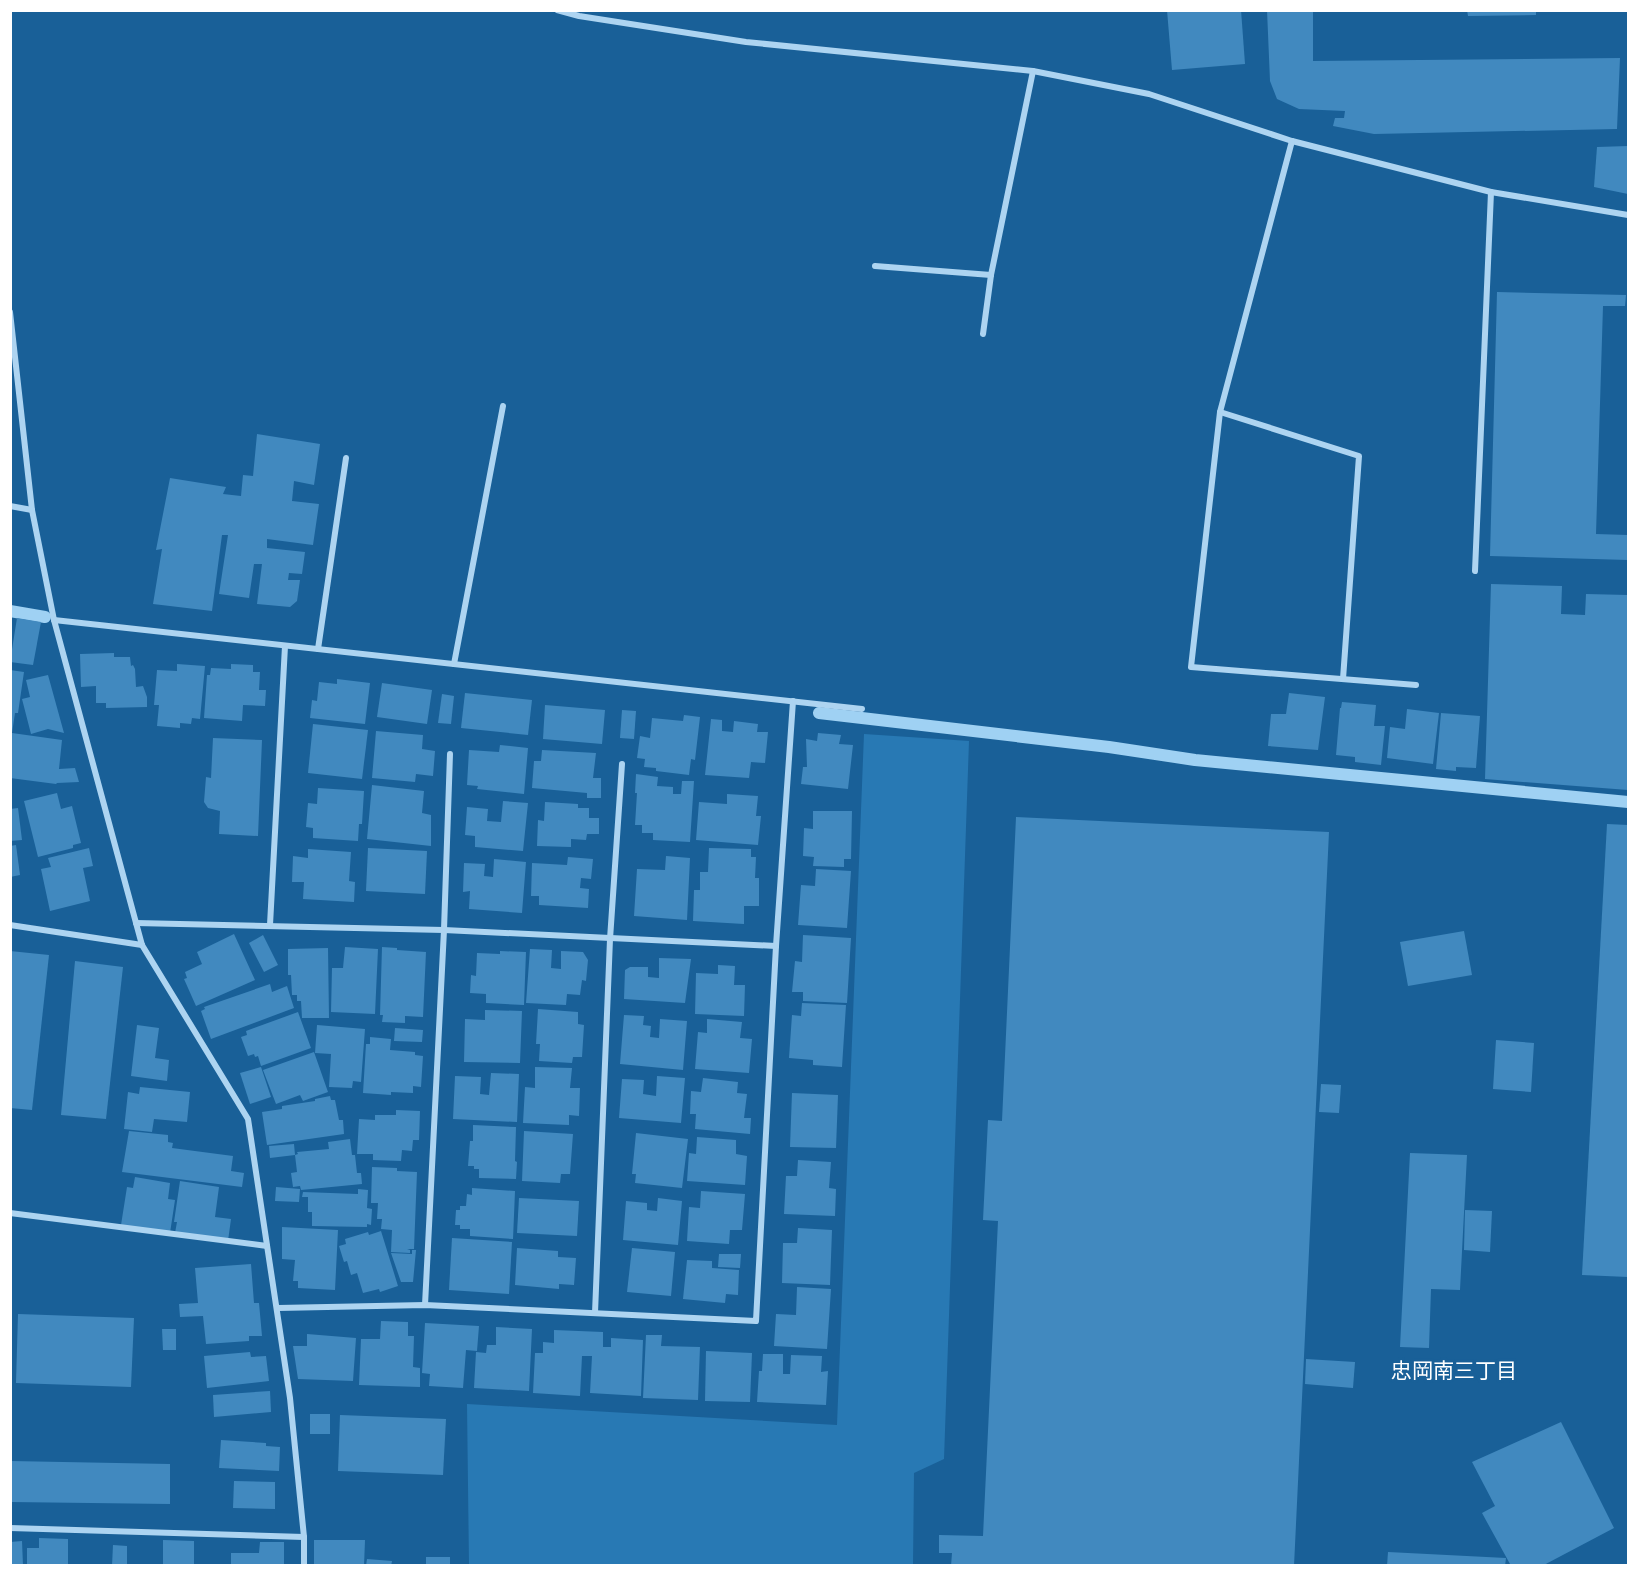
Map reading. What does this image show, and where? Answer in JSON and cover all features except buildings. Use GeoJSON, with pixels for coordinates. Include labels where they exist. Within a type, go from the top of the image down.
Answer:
{"type":"FeatureCollection","features":[{"type":"Feature","properties":{"kind":"street"},"geometry":{"type":"LineString","coordinates":[[557,10],[746,42],[1033,71],[1149,94],[1292,141],[1491,192],[1629,215]]}},
{"type":"Feature","properties":{"kind":"street"},"geometry":{"type":"LineString","coordinates":[[983,334],[992,275],[1033,71]]}},
{"type":"Feature","properties":{"kind":"street"},"geometry":{"type":"LineString","coordinates":[[1292,141],[1220,412],[1191,667],[1416,685]]}},
{"type":"Feature","properties":{"kind":"street"},"geometry":{"type":"LineString","coordinates":[[1474,571],[1491,192]]}},
{"type":"Feature","properties":{"kind":"street"},"geometry":{"type":"LineString","coordinates":[[875,266],[992,275]]}},
{"type":"Feature","properties":{"kind":"street"},"geometry":{"type":"LineString","coordinates":[[10,312],[32,510],[54,620],[142,945],[248,1119],[290,1398],[304,1537],[304,1566]]}},
{"type":"Feature","properties":{"kind":"street"},"geometry":{"type":"LineString","coordinates":[[454,664],[503,406]]}},
{"type":"Feature","properties":{"kind":"street"},"geometry":{"type":"LineString","coordinates":[[1220,412],[1359,456],[1343,679]]}},
{"type":"Feature","properties":{"kind":"street"},"geometry":{"type":"LineString","coordinates":[[318,649],[346,458]]}},
{"type":"Feature","properties":{"kind":"street"},"geometry":{"type":"LineString","coordinates":[[10,506],[32,510]]}},
{"type":"Feature","properties":{"kind":"street"},"geometry":{"type":"LineString","coordinates":[[54,620],[862,709]]}},
{"type":"Feature","properties":{"kind":"street"},"geometry":{"type":"LineString","coordinates":[[270,925],[285,646]]}},
{"type":"Feature","properties":{"kind":"street"},"geometry":{"type":"LineString","coordinates":[[278,1308],[425,1305],[756,1321],[776,946],[793,701]]}},
{"type":"Feature","properties":{"kind":"street"},"geometry":{"type":"LineString","coordinates":[[425,1305],[444,930],[450,754]]}},
{"type":"Feature","properties":{"kind":"street"},"geometry":{"type":"LineString","coordinates":[[596,1313],[610,939],[622,764]]}},
{"type":"Feature","properties":{"kind":"street"},"geometry":{"type":"LineString","coordinates":[[136,923],[444,930],[776,946]]}},
{"type":"Feature","properties":{"kind":"street"},"geometry":{"type":"LineString","coordinates":[[10,926],[142,945]]}},
{"type":"Feature","properties":{"kind":"street"},"geometry":{"type":"LineString","coordinates":[[10,1213],[267,1246]]}},
{"type":"Feature","properties":{"kind":"street"},"geometry":{"type":"LineString","coordinates":[[10,1528],[304,1537]]}},
{"type":"Feature","properties":{"kind":"shaded area"},"geometry":{"type":"Polygon","coordinates":[[[864,734],[969,741],[944,1459],[914,1473],[913,1565],[469,1565],[467,1404],[837,1425],[864,734]]]}},
{"type":"Feature","properties":{"kind":"waterway"},"geometry":{"type":"LineString","coordinates":[[10,611],[45,617]]}},
{"type":"Feature","properties":{"kind":"waterway"},"geometry":{"type":"LineString","coordinates":[[819,713],[1109,747],[1195,760],[1628,802]]}},
{"type":"Feature","properties":{"kind":"district","name":"忠岡南三丁目"},"geometry":{"type":"Point","coordinates":[1454,1371]}}]}
